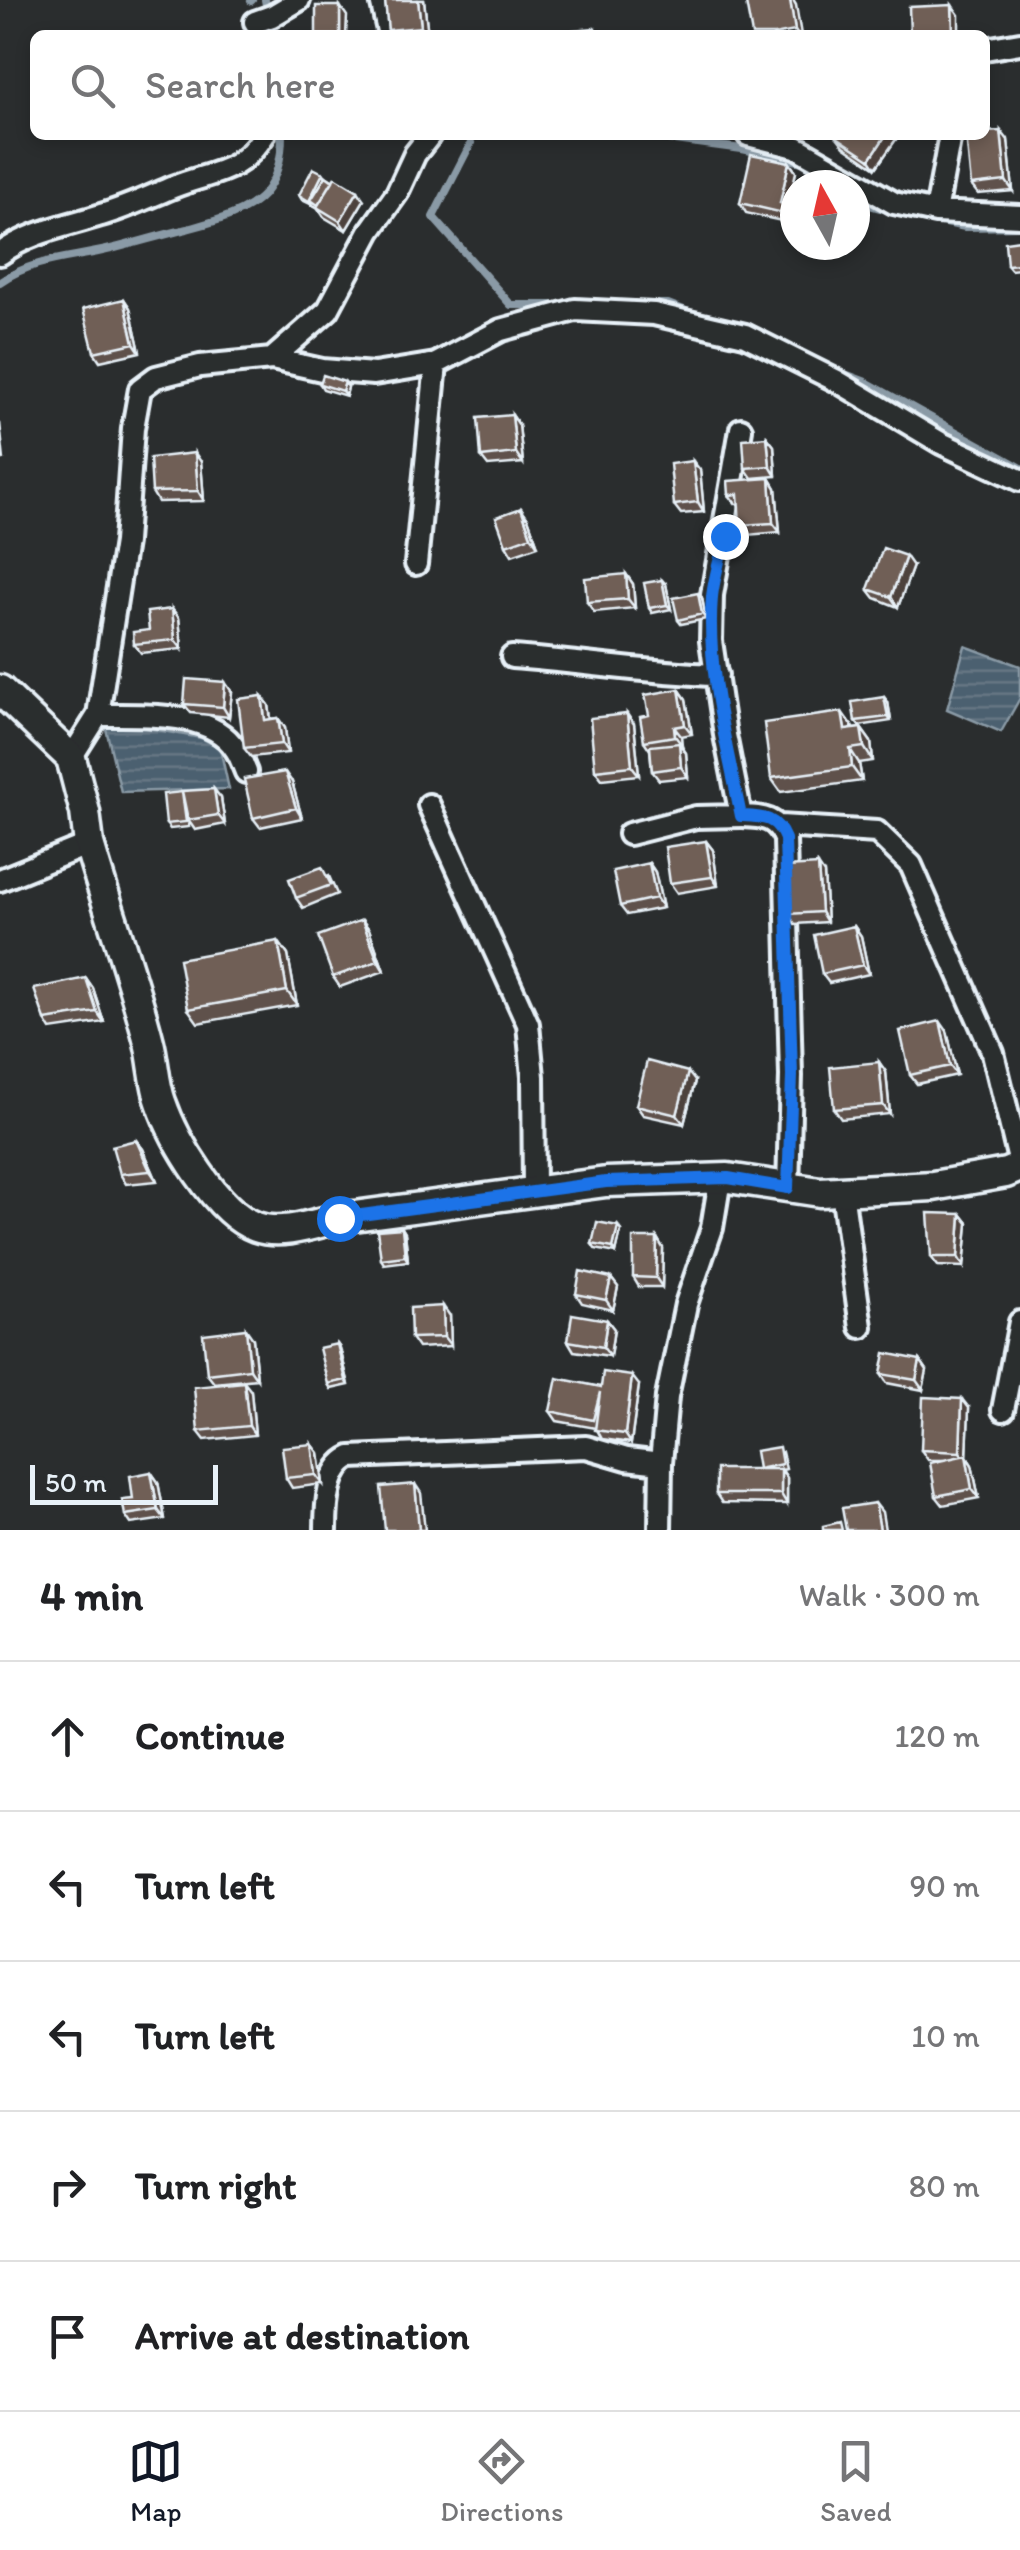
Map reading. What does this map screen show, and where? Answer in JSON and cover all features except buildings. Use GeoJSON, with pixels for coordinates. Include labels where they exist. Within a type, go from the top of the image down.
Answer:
{"type":"FeatureCollection","features":[{"type":"Feature","properties":{"kind":"main road"},"geometry":{"type":"LineString","coordinates":[[0,690],[71,758],[86,812],[89,844],[149,1043],[160,1100],[192,1162],[238,1217],[256,1228],[274,1230],[606,1182],[720,1179],[842,1191],[933,1186],[1006,1173],[1020,1166]]}},
{"type":"Feature","properties":{"kind":"street"},"geometry":{"type":"LineString","coordinates":[[259,19],[299,0]]}},
{"type":"Feature","properties":{"kind":"street"},"geometry":{"type":"LineString","coordinates":[[382,0],[388,30]]}},
{"type":"Feature","properties":{"kind":"street"},"geometry":{"type":"LineString","coordinates":[[990,49],[1020,44]]}},
{"type":"Feature","properties":{"kind":"street"},"geometry":{"type":"LineString","coordinates":[[0,254],[59,226],[144,201],[221,172],[250,157],[261,140]]}},
{"type":"Feature","properties":{"kind":"street"},"geometry":{"type":"LineString","coordinates":[[272,359],[328,310],[370,230],[397,194],[415,154],[426,140]]}},
{"type":"Feature","properties":{"kind":"street"},"geometry":{"type":"LineString","coordinates":[[936,212],[949,140]]}},
{"type":"Feature","properties":{"kind":"street"},"geometry":{"type":"LineString","coordinates":[[799,141],[894,203],[936,212],[1020,216]]}},
{"type":"Feature","properties":{"kind":"street"},"geometry":{"type":"LineString","coordinates":[[71,758],[98,715],[125,542],[140,389],[156,377],[200,366],[272,359],[322,370],[374,374],[436,364],[501,330],[575,310],[654,314],[745,336],[837,381],[942,443],[1020,480]]}},
{"type":"Feature","properties":{"kind":"street"},"geometry":{"type":"LineString","coordinates":[[416,564],[436,364]]}},
{"type":"Feature","properties":{"kind":"street"},"geometry":{"type":"LineString","coordinates":[[741,816],[724,736],[711,641],[712,595],[742,429]]}},
{"type":"Feature","properties":{"kind":"street"},"geometry":{"type":"LineString","coordinates":[[512,658],[586,662],[651,673],[716,675]]}},
{"type":"Feature","properties":{"kind":"street"},"geometry":{"type":"LineString","coordinates":[[98,715],[195,722],[220,734],[235,747],[246,772]]}},
{"type":"Feature","properties":{"kind":"street"},"geometry":{"type":"LineString","coordinates":[[429,805],[528,1024],[533,1077],[534,1190]]}},
{"type":"Feature","properties":{"kind":"street"},"geometry":{"type":"LineString","coordinates":[[628,834],[696,817],[770,818],[780,826],[785,839],[787,877],[792,1076],[788,1188]]}},
{"type":"Feature","properties":{"kind":"street"},"geometry":{"type":"LineString","coordinates":[[780,826],[878,832],[912,865],[993,1053],[1020,1166]]}},
{"type":"Feature","properties":{"kind":"street"},"geometry":{"type":"LineString","coordinates":[[0,880],[89,844]]}},
{"type":"Feature","properties":{"kind":"street"},"geometry":{"type":"LineString","coordinates":[[660,1530],[661,1463],[668,1397],[686,1304],[712,1228],[720,1179]]}},
{"type":"Feature","properties":{"kind":"street"},"geometry":{"type":"LineString","coordinates":[[842,1191],[860,1327]]}},
{"type":"Feature","properties":{"kind":"street"},"geometry":{"type":"LineString","coordinates":[[1003,1410],[1020,1322]]}},
{"type":"Feature","properties":{"kind":"street"},"geometry":{"type":"LineString","coordinates":[[326,1530],[337,1467],[351,1457],[586,1447],[661,1463]]}},
{"type":"Feature","properties":{"kind":"water"},"geometry":{"type":"Polygon","coordinates":[[[965,646],[1020,666],[1020,698],[1001,732],[947,709],[965,646]]]}},
{"type":"Feature","properties":{"kind":"water"},"geometry":{"type":"Polygon","coordinates":[[[104,720],[201,738],[220,748],[229,789],[121,792],[104,720]]]}},
{"type":"Feature","properties":{"kind":"waterway"},"geometry":{"type":"LineString","coordinates":[[265,0],[271,30]]}},
{"type":"Feature","properties":{"kind":"waterway"},"geometry":{"type":"LineString","coordinates":[[0,282],[40,264],[120,247],[238,212],[257,201],[269,187],[278,166],[282,140]]}},
{"type":"Feature","properties":{"kind":"waterway"},"geometry":{"type":"LineString","coordinates":[[674,140],[803,162],[814,170]]}},
{"type":"Feature","properties":{"kind":"waterway"},"geometry":{"type":"LineString","coordinates":[[471,143],[433,217],[511,305],[566,305]]}},
{"type":"Feature","properties":{"kind":"waterway"},"geometry":{"type":"LineString","coordinates":[[870,205],[894,212]]}},
{"type":"Feature","properties":{"kind":"waterway"},"geometry":{"type":"LineString","coordinates":[[937,221],[965,227],[1020,226]]}},
{"type":"Feature","properties":{"kind":"waterway"},"geometry":{"type":"LineString","coordinates":[[650,304],[668,304],[694,314]]}},
{"type":"Feature","properties":{"kind":"waterway"},"geometry":{"type":"LineString","coordinates":[[837,371],[866,382],[1020,467]]}},
{"type":"Feature","properties":{"kind":"route"},"geometry":{"type":"LineString","coordinates":[[339,1218],[606,1182],[728,1178],[788,1188],[792,1076],[787,859],[780,826],[770,818],[741,816],[724,736],[711,641],[712,595],[725,536]]}}]}
